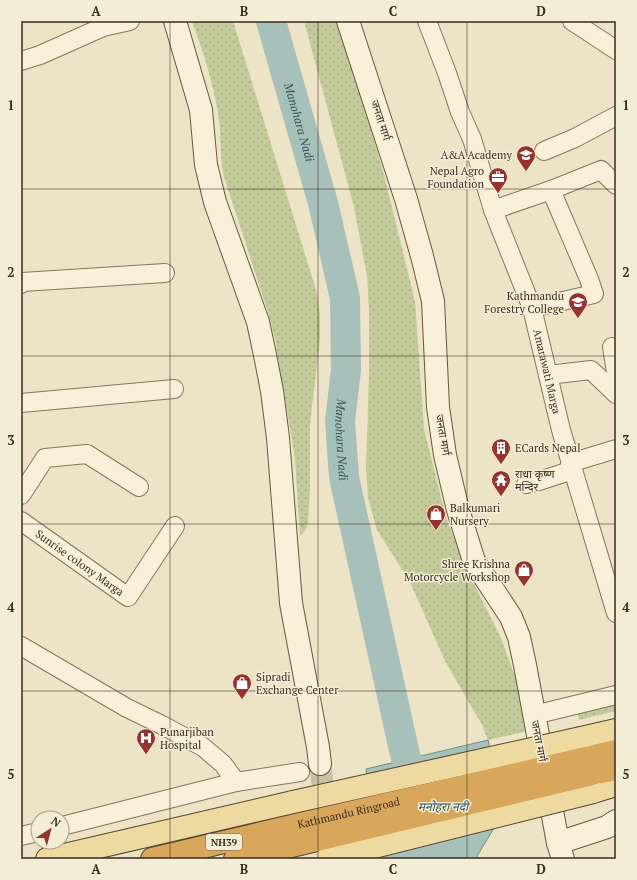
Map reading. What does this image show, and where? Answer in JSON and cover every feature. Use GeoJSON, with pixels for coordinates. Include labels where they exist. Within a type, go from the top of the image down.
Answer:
{"type":"FeatureCollection","features":[{"type":"Feature","properties":{"kind":"highway","name":"Kathmandu Ringroad"},"geometry":{"type":"LineString","coordinates":[[152,859],[298,835],[588,766],[616,751]]}},
{"type":"Feature","properties":{"kind":"highway","name":"Kathmandu Ringroad"},"geometry":{"type":"LineString","coordinates":[[588,766],[616,782]]}},
{"type":"Feature","properties":{"kind":"highway","name":"Kathmandu Ringroad"},"geometry":{"type":"LineString","coordinates":[[235,859],[298,835]]}},
{"type":"Feature","properties":{"kind":"main road"},"geometry":{"type":"LineString","coordinates":[[175,21],[201,110],[206,165],[215,202],[258,322],[266,355],[278,438],[291,603],[320,764]]}},
{"type":"Feature","properties":{"kind":"main road","name":"जनता मार्ग"},"geometry":{"type":"LineString","coordinates":[[348,21],[406,199],[433,301],[438,407],[445,455],[458,510],[474,561],[511,617],[519,637],[561,851]]}},
{"type":"Feature","properties":{"kind":"main road"},"geometry":{"type":"LineString","coordinates":[[326,859],[588,766],[616,730]]}},
{"type":"Feature","properties":{"kind":"main road"},"geometry":{"type":"LineString","coordinates":[[47,859],[293,802],[588,766]]}},
{"type":"Feature","properties":{"kind":"main road"},"geometry":{"type":"LineString","coordinates":[[561,851],[616,821]]}},
{"type":"Feature","properties":{"kind":"street"},"geometry":{"type":"LineString","coordinates":[[21,61],[40,55],[103,27],[130,21]]}},
{"type":"Feature","properties":{"kind":"street","name":"Amarawati Marga"},"geometry":{"type":"LineString","coordinates":[[427,21],[460,112],[472,139],[493,210],[532,308],[571,466],[616,613]]}},
{"type":"Feature","properties":{"kind":"street"},"geometry":{"type":"LineString","coordinates":[[572,21],[616,50]]}},
{"type":"Feature","properties":{"kind":"street"},"geometry":{"type":"LineString","coordinates":[[544,151],[575,138],[616,116]]}},
{"type":"Feature","properties":{"kind":"street"},"geometry":{"type":"LineString","coordinates":[[493,210],[551,190],[601,170],[616,185]]}},
{"type":"Feature","properties":{"kind":"street"},"geometry":{"type":"LineString","coordinates":[[532,308],[594,294],[551,190]]}},
{"type":"Feature","properties":{"kind":"street"},"geometry":{"type":"LineString","coordinates":[[21,284],[22,282],[165,273]]}},
{"type":"Feature","properties":{"kind":"street"},"geometry":{"type":"LineString","coordinates":[[612,346],[616,372]]}},
{"type":"Feature","properties":{"kind":"street"},"geometry":{"type":"LineString","coordinates":[[548,375],[590,370],[616,394]]}},
{"type":"Feature","properties":{"kind":"street"},"geometry":{"type":"LineString","coordinates":[[21,404],[174,389]]}},
{"type":"Feature","properties":{"kind":"street"},"geometry":{"type":"LineString","coordinates":[[526,484],[536,482],[571,466],[616,449]]}},
{"type":"Feature","properties":{"kind":"street"},"geometry":{"type":"LineString","coordinates":[[21,496],[45,458],[87,454],[139,487]]}},
{"type":"Feature","properties":{"kind":"street","name":"Sunrise colony Marga"},"geometry":{"type":"LineString","coordinates":[[21,521],[128,597],[175,526]]}},
{"type":"Feature","properties":{"kind":"street"},"geometry":{"type":"LineString","coordinates":[[21,646],[127,708],[203,747],[223,764],[236,782]]}},
{"type":"Feature","properties":{"kind":"street"},"geometry":{"type":"LineString","coordinates":[[534,715],[616,695]]}},
{"type":"Feature","properties":{"kind":"street"},"geometry":{"type":"LineString","coordinates":[[70,824],[236,782],[300,772]]}},
{"type":"Feature","properties":{"kind":"green space"},"geometry":{"type":"Polygon","coordinates":[[[192,21],[233,21],[317,293],[320,315],[320,339],[310,424],[310,487],[308,523],[305,531],[300,536],[295,458],[275,339],[268,312],[224,177],[216,101],[192,21]]]}},
{"type":"Feature","properties":{"kind":"green space"},"geometry":{"type":"Polygon","coordinates":[[[304,21],[339,21],[383,171],[415,301],[424,429],[446,518],[469,574],[501,638],[520,690],[532,730],[488,740],[482,725],[445,661],[410,582],[377,530],[368,498],[366,468],[369,376],[369,310],[367,276],[354,207],[304,21]]]}},
{"type":"Feature","properties":{"kind":"green space"},"geometry":{"type":"Polygon","coordinates":[[[616,702],[616,711],[579,720],[577,710],[616,702]]]}},
{"type":"Feature","properties":{"kind":"water","name":"मनोहरा नदी"},"geometry":{"type":"Polygon","coordinates":[[[488,740],[505,810],[477,856],[478,859],[384,859],[366,769],[488,740]]]}},
{"type":"Feature","properties":{"kind":"waterway","name":"Manohara Nadi"},"geometry":{"type":"LineString","coordinates":[[271,21],[323,203],[345,298],[346,370],[340,421],[344,477],[404,750],[433,859]]}},
{"type":"Feature","properties":{"kind":"tunnel"},"geometry":{"type":"LineString","coordinates":[[320,764],[327,815]]}},
{"type":"Feature","properties":{"kind":"place","name":"A&A Academy"},"geometry":{"type":"Point","coordinates":[526,172]}},
{"type":"Feature","properties":{"kind":"place","name":"Nepal Agro Foundation"},"geometry":{"type":"Point","coordinates":[498,194]}},
{"type":"Feature","properties":{"kind":"place","name":"Kathmandu Forestry College"},"geometry":{"type":"Point","coordinates":[578,319]}},
{"type":"Feature","properties":{"kind":"place","name":"ECards Nepal"},"geometry":{"type":"Point","coordinates":[501,465]}},
{"type":"Feature","properties":{"kind":"place","name":"राधा कृष्ण मन्दिर"},"geometry":{"type":"Point","coordinates":[501,497]}},
{"type":"Feature","properties":{"kind":"place","name":"Balkumari Nursery"},"geometry":{"type":"Point","coordinates":[436,531]}},
{"type":"Feature","properties":{"kind":"place","name":"Shree Krishna Motorcycle Workshop"},"geometry":{"type":"Point","coordinates":[524,587]}},
{"type":"Feature","properties":{"kind":"place","name":"Sipradi Exchange Center"},"geometry":{"type":"Point","coordinates":[242,700]}},
{"type":"Feature","properties":{"kind":"place","name":"Punarjiban Hospital"},"geometry":{"type":"Point","coordinates":[146,755]}}]}
